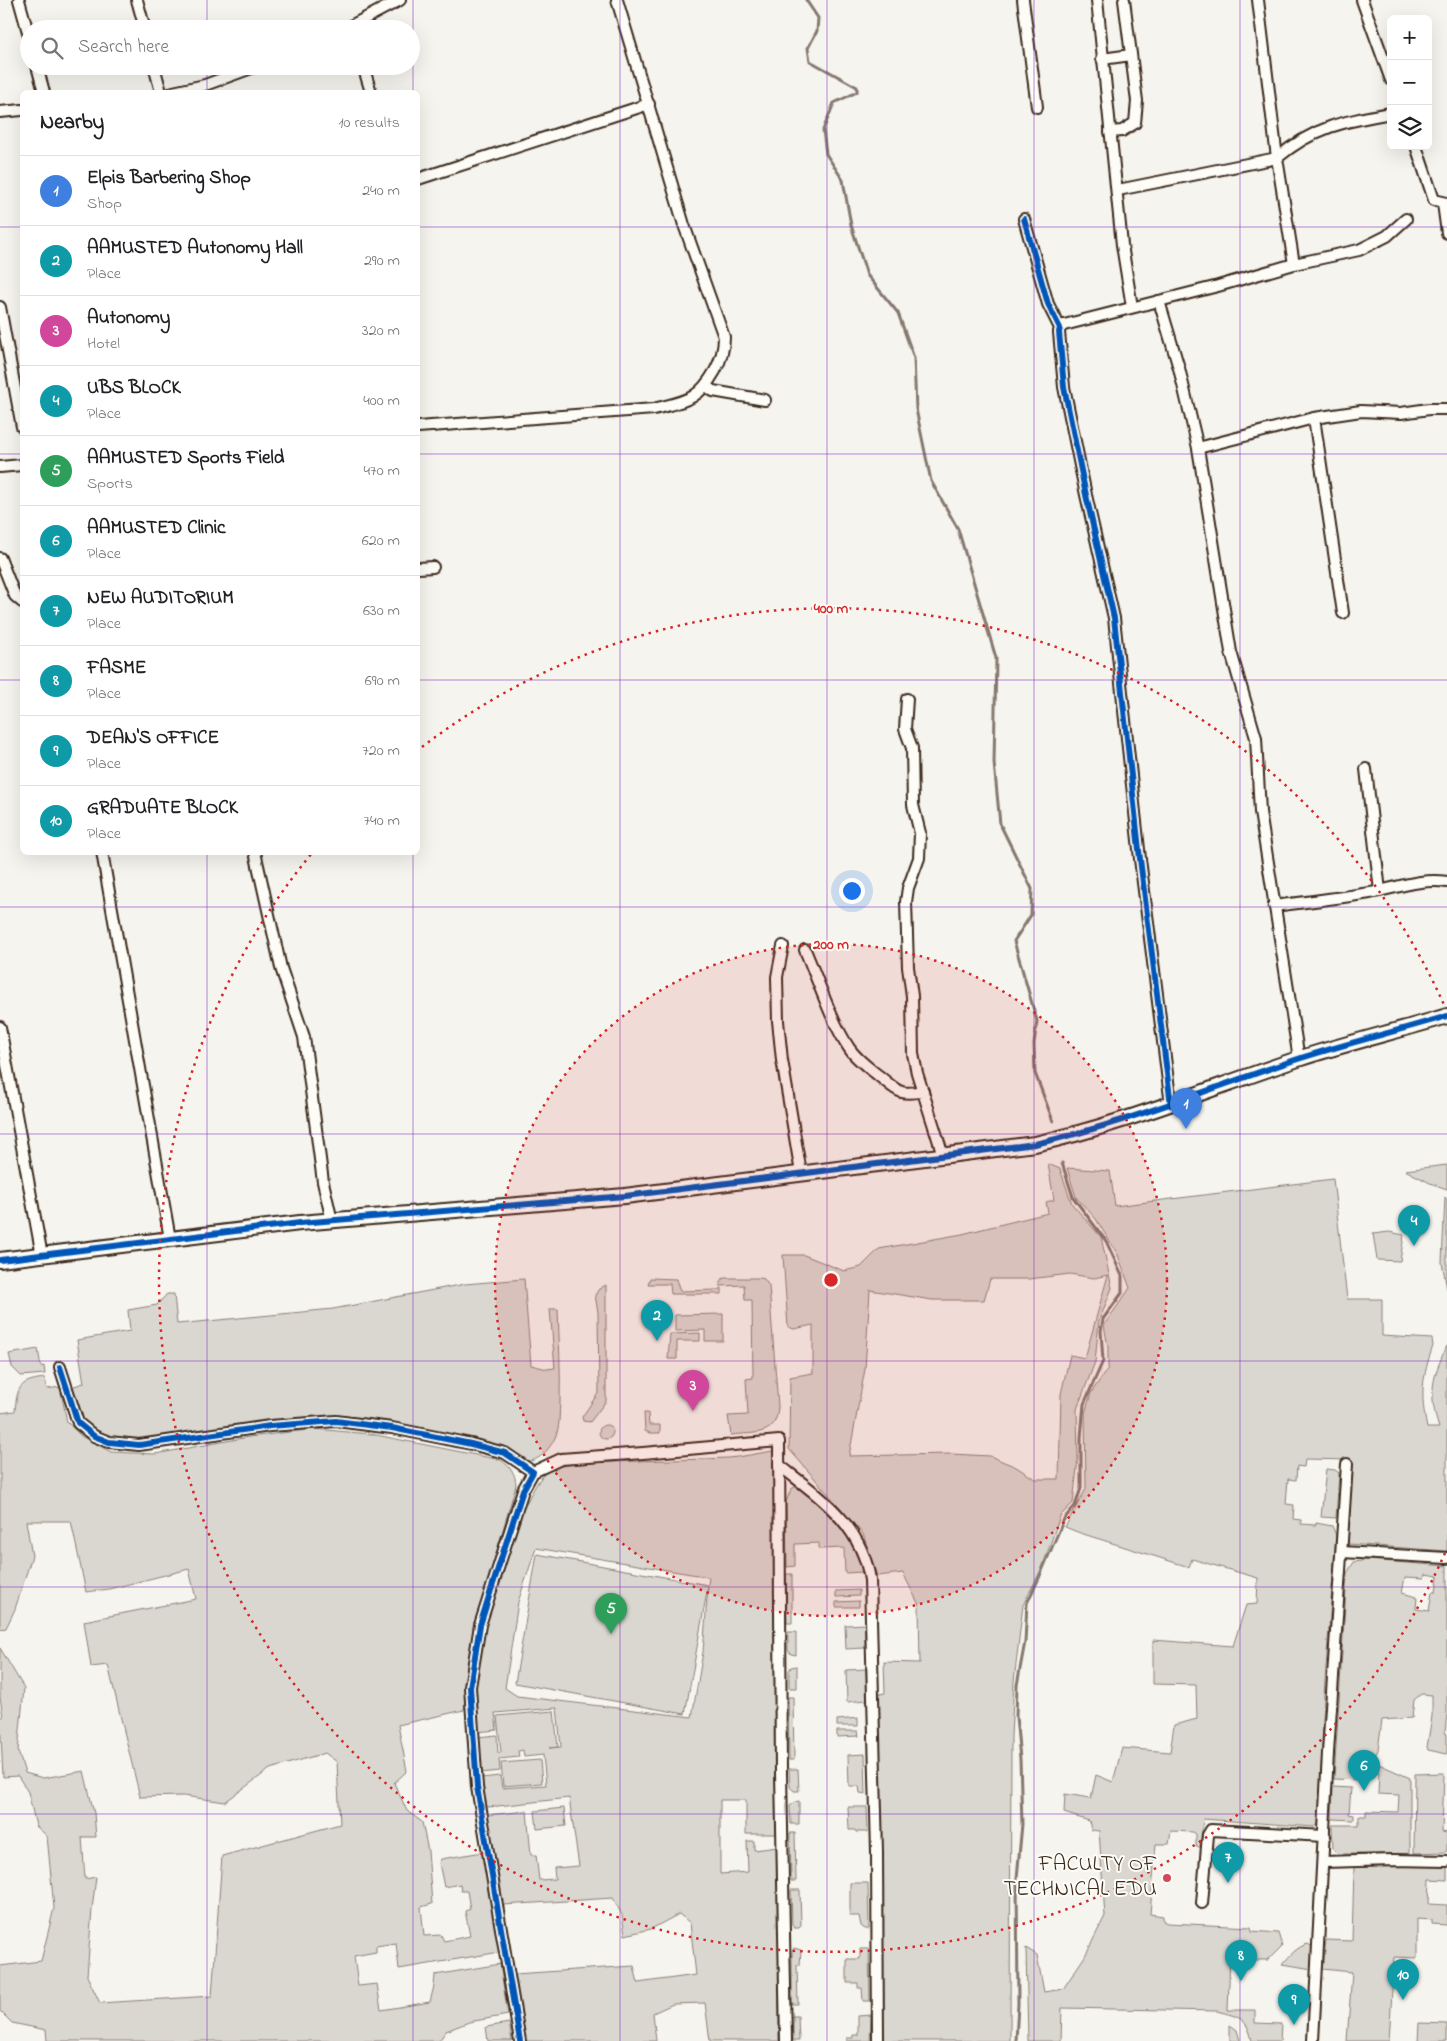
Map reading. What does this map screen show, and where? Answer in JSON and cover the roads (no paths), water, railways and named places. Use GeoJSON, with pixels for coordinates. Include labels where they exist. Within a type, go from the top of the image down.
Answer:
{"type":"FeatureCollection","features":[{"type":"Feature","properties":{"kind":"street"},"geometry":{"type":"LineString","coordinates":[[19,0],[25,20]]}},
{"type":"Feature","properties":{"kind":"street"},"geometry":{"type":"LineString","coordinates":[[137,0],[142,20]]}},
{"type":"Feature","properties":{"kind":"street"},"geometry":{"type":"LineString","coordinates":[[364,20],[400,0]]}},
{"type":"Feature","properties":{"kind":"street"},"geometry":{"type":"LineString","coordinates":[[420,427],[654,409],[686,401],[706,386],[719,362],[724,346],[724,337],[684,225],[617,0]]}},
{"type":"Feature","properties":{"kind":"street"},"geometry":{"type":"LineString","coordinates":[[1023,0],[1037,107]]}},
{"type":"Feature","properties":{"kind":"street"},"geometry":{"type":"LineString","coordinates":[[1097,0],[1110,132],[1118,190],[1122,245],[1132,307]]}},
{"type":"Feature","properties":{"kind":"street"},"geometry":{"type":"LineString","coordinates":[[1110,132],[1122,131],[1135,123],[1138,101],[1124,0]]}},
{"type":"Feature","properties":{"kind":"street"},"geometry":{"type":"LineString","coordinates":[[1258,0],[1277,158],[1294,264]]}},
{"type":"Feature","properties":{"kind":"street"},"geometry":{"type":"LineString","coordinates":[[1362,0],[1387,69]]}},
{"type":"Feature","properties":{"kind":"street"},"geometry":{"type":"LineString","coordinates":[[1102,58],[1131,54]]}},
{"type":"Feature","properties":{"kind":"street"},"geometry":{"type":"LineString","coordinates":[[39,75],[43,90]]}},
{"type":"Feature","properties":{"kind":"street"},"geometry":{"type":"LineString","coordinates":[[156,75],[160,90]]}},
{"type":"Feature","properties":{"kind":"street"},"geometry":{"type":"LineString","coordinates":[[206,89],[237,75]]}},
{"type":"Feature","properties":{"kind":"street"},"geometry":{"type":"LineString","coordinates":[[365,75],[369,90]]}},
{"type":"Feature","properties":{"kind":"street"},"geometry":{"type":"LineString","coordinates":[[420,178],[649,104]]}},
{"type":"Feature","properties":{"kind":"street"},"geometry":{"type":"LineString","coordinates":[[0,112],[20,110]]}},
{"type":"Feature","properties":{"kind":"street"},"geometry":{"type":"LineString","coordinates":[[1118,190],[1277,158],[1296,142],[1317,130],[1353,119],[1387,114]]}},
{"type":"Feature","properties":{"kind":"street"},"geometry":{"type":"LineString","coordinates":[[1417,150],[1434,200],[1445,203],[1447,233]]}},
{"type":"Feature","properties":{"kind":"street"},"geometry":{"type":"LineString","coordinates":[[1024,219],[1048,304],[1060,328],[1058,332],[1064,387],[1114,618],[1140,859],[1171,1105]]}},
{"type":"Feature","properties":{"kind":"street"},"geometry":{"type":"LineString","coordinates":[[1060,328],[1294,264],[1359,250],[1386,236],[1406,219]]}},
{"type":"Feature","properties":{"kind":"street"},"geometry":{"type":"LineString","coordinates":[[1159,301],[1179,368],[1198,448],[1231,652],[1256,738],[1260,812],[1299,1059]]}},
{"type":"Feature","properties":{"kind":"street"},"geometry":{"type":"LineString","coordinates":[[0,308],[20,416]]}},
{"type":"Feature","properties":{"kind":"street"},"geometry":{"type":"LineString","coordinates":[[706,386],[714,391],[764,400]]}},
{"type":"Feature","properties":{"kind":"street"},"geometry":{"type":"LineString","coordinates":[[1198,448],[1314,418],[1361,411],[1395,413],[1429,408],[1447,409]]}},
{"type":"Feature","properties":{"kind":"street"},"geometry":{"type":"LineString","coordinates":[[1314,418],[1343,613]]}},
{"type":"Feature","properties":{"kind":"street"},"geometry":{"type":"LineString","coordinates":[[0,467],[20,465]]}},
{"type":"Feature","properties":{"kind":"street"},"geometry":{"type":"LineString","coordinates":[[0,558],[15,596],[20,600]]}},
{"type":"Feature","properties":{"kind":"street"},"geometry":{"type":"LineString","coordinates":[[420,568],[433,567]]}},
{"type":"Feature","properties":{"kind":"street"},"geometry":{"type":"LineString","coordinates":[[907,699],[905,728],[912,748],[913,805],[920,833],[919,858],[908,888],[906,902],[908,968],[912,996],[913,1054],[942,1155]]}},
{"type":"Feature","properties":{"kind":"street"},"geometry":{"type":"LineString","coordinates":[[1366,769],[1380,891]]}},
{"type":"Feature","properties":{"kind":"street"},"geometry":{"type":"LineString","coordinates":[[103,855],[170,1239]]}},
{"type":"Feature","properties":{"kind":"street"},"geometry":{"type":"LineString","coordinates":[[256,855],[281,968],[304,1037],[323,1182],[332,1220]]}},
{"type":"Feature","properties":{"kind":"street"},"geometry":{"type":"LineString","coordinates":[[1274,906],[1380,891],[1405,884],[1436,880],[1447,882]]}},
{"type":"Feature","properties":{"kind":"street"},"geometry":{"type":"LineString","coordinates":[[783,946],[777,977],[778,1021],[782,1060],[801,1173]]}},
{"type":"Feature","properties":{"kind":"street"},"geometry":{"type":"LineString","coordinates":[[805,950],[849,1048],[865,1065],[898,1091],[908,1094],[923,1091]]}},
{"type":"Feature","properties":{"kind":"street"},"geometry":{"type":"LineString","coordinates":[[0,1260],[332,1220],[625,1196],[1035,1144],[1073,1136],[1171,1105],[1299,1059],[1447,1016]]}},
{"type":"Feature","properties":{"kind":"street"},"geometry":{"type":"LineString","coordinates":[[0,1027],[42,1256]]}},
{"type":"Feature","properties":{"kind":"street"},"geometry":{"type":"LineString","coordinates":[[60,1367],[78,1423],[94,1436],[109,1442],[139,1445],[270,1426],[336,1421],[392,1428],[505,1453],[533,1472]]}},
{"type":"Feature","properties":{"kind":"street"},"geometry":{"type":"LineString","coordinates":[[520,2041],[477,1787],[470,1686],[480,1625],[523,1490],[533,1472],[561,1458],[779,1441],[786,2041]]}},
{"type":"Feature","properties":{"kind":"street"},"geometry":{"type":"LineString","coordinates":[[1313,2041],[1328,1753],[1347,1464]]}},
{"type":"Feature","properties":{"kind":"street"},"geometry":{"type":"LineString","coordinates":[[779,1465],[825,1502],[844,1521],[858,1542],[867,1562],[870,1590],[877,1852],[878,2041]]}},
{"type":"Feature","properties":{"kind":"street"},"geometry":{"type":"LineString","coordinates":[[1342,1552],[1447,1558]]}},
{"type":"Feature","properties":{"kind":"street"},"geometry":{"type":"LineString","coordinates":[[1202,1903],[1208,1835],[1211,1830],[1325,1836]]}},
{"type":"Feature","properties":{"kind":"street"},"geometry":{"type":"LineString","coordinates":[[1323,1862],[1447,1861]]}},
{"type":"Feature","properties":{"kind":"waterway"},"geometry":{"type":"LineString","coordinates":[[806,0],[818,18],[817,31],[808,48],[810,61],[857,87],[857,92],[834,103],[823,130],[826,154],[843,180],[851,225],[867,275],[898,313],[914,358],[916,409],[931,481],[958,529],[996,658],[994,763],[1000,824],[1032,889],[1031,915],[1014,941],[1037,1021],[1034,1044],[1035,1073],[1053,1121]]}},
{"type":"Feature","properties":{"kind":"waterway"},"geometry":{"type":"LineString","coordinates":[[1016,2041],[1018,2004],[1017,1878],[1022,1824],[1020,1759],[1016,1716],[1017,1685],[1025,1642],[1027,1603],[1064,1519],[1075,1506],[1081,1488],[1081,1437],[1084,1404],[1103,1361],[1101,1331],[1103,1319],[1122,1293],[1122,1276],[1106,1241],[1073,1197],[1062,1163]]}},
{"type":"Feature","properties":{"kind":"place","name":"Elpis Barbering Shop"},"geometry":{"type":"Point","coordinates":[1186,1129]}},
{"type":"Feature","properties":{"kind":"place","name":"UBS BLOCK"},"geometry":{"type":"Point","coordinates":[1414,1246]}},
{"type":"Feature","properties":{"kind":"place","name":"AAMUSTED Autonomy Hall"},"geometry":{"type":"Point","coordinates":[657,1341]}},
{"type":"Feature","properties":{"kind":"place","name":"Autonomy"},"geometry":{"type":"Point","coordinates":[693,1411]}},
{"type":"Feature","properties":{"kind":"place","name":"AAMUSTED Sports Field"},"geometry":{"type":"Point","coordinates":[611,1634]}},
{"type":"Feature","properties":{"kind":"place","name":"AAMUSTED Clinic"},"geometry":{"type":"Point","coordinates":[1364,1791]}},
{"type":"Feature","properties":{"kind":"place","name":"FACULTY OF TECHNICAL EDU"},"geometry":{"type":"Point","coordinates":[1167,1878]}},
{"type":"Feature","properties":{"kind":"place","name":"NEW AUDITORIUM"},"geometry":{"type":"Point","coordinates":[1228,1883]}},
{"type":"Feature","properties":{"kind":"place","name":"FASME"},"geometry":{"type":"Point","coordinates":[1241,1981]}},
{"type":"Feature","properties":{"kind":"place","name":"GRADUATE BLOCK"},"geometry":{"type":"Point","coordinates":[1403,2000]}},
{"type":"Feature","properties":{"kind":"place","name":"DEAN'S OFFICE"},"geometry":{"type":"Point","coordinates":[1294,2025]}}]}
